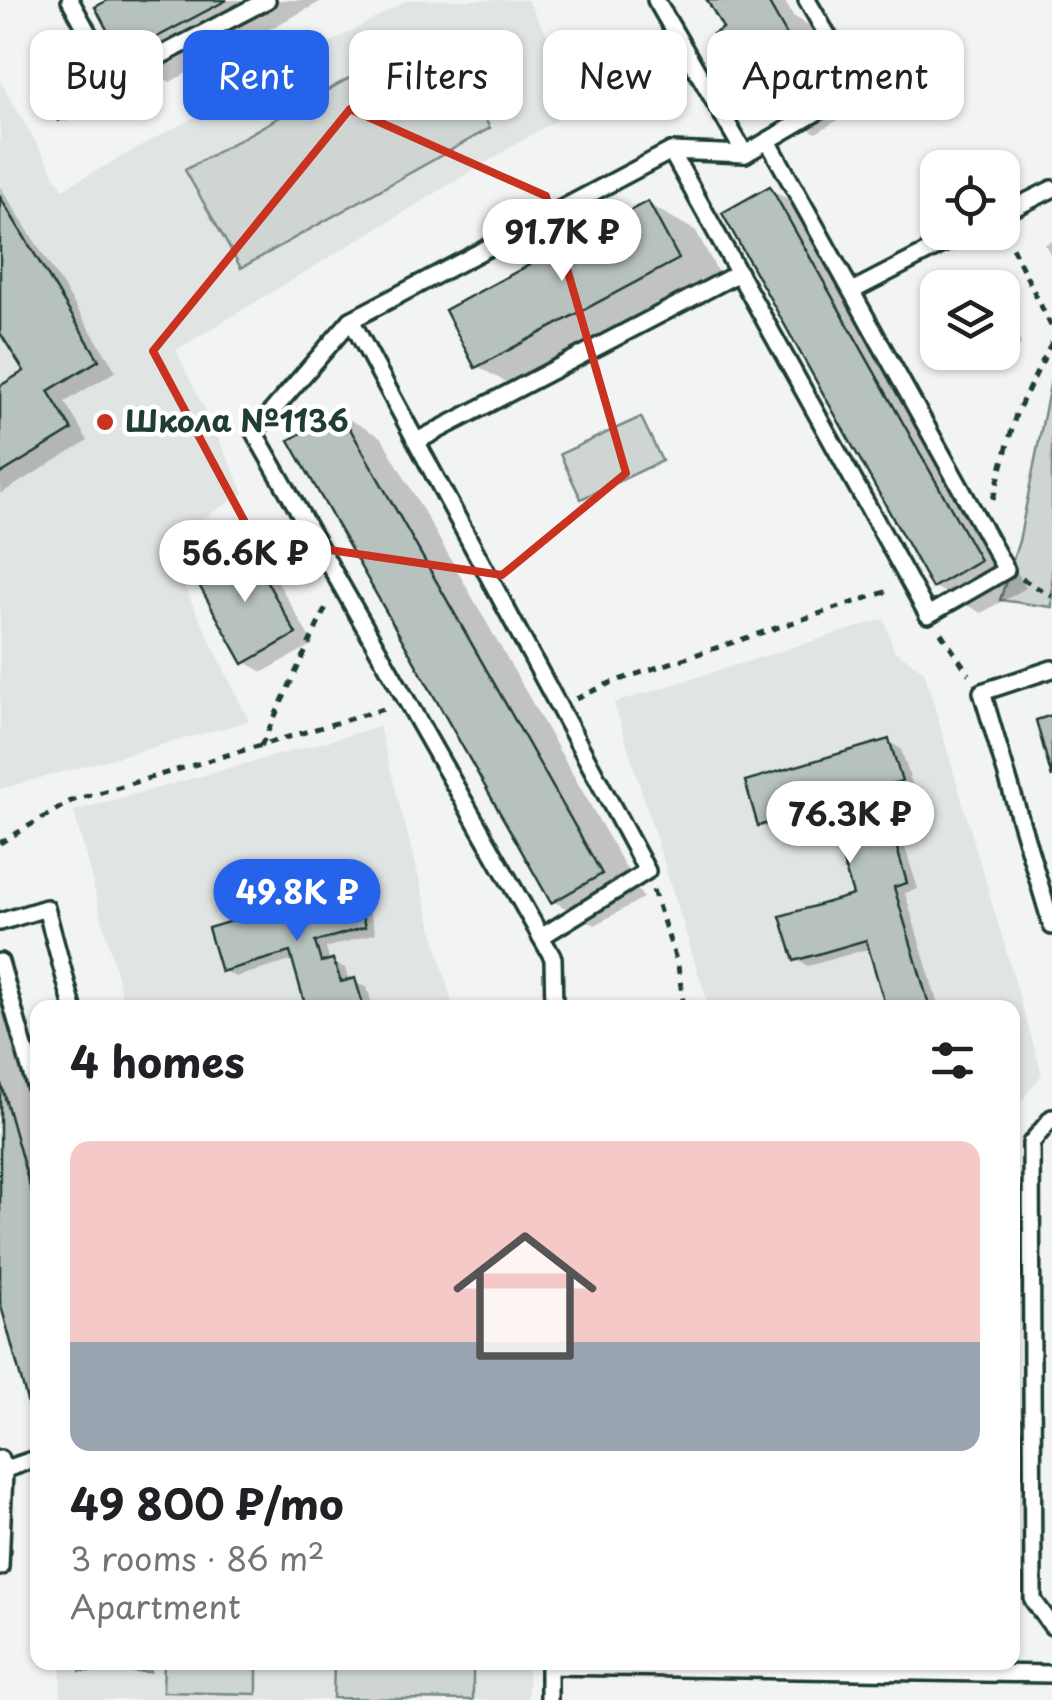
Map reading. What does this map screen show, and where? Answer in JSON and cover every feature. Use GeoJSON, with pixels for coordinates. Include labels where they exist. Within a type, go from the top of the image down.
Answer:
{"type":"FeatureCollection","features":[{"type":"Feature","properties":{"kind":"lane"},"geometry":{"type":"LineString","coordinates":[[70,0],[114,80],[267,0]]}},
{"type":"Feature","properties":{"kind":"lane"},"geometry":{"type":"LineString","coordinates":[[656,0],[745,154]]}},
{"type":"Feature","properties":{"kind":"lane"},"geometry":{"type":"LineString","coordinates":[[554,1000],[553,958],[254,432],[351,320],[671,152],[745,154],[858,88],[807,0]]}},
{"type":"Feature","properties":{"kind":"lane"},"geometry":{"type":"LineString","coordinates":[[671,152],[928,614],[1006,570],[768,141]]}},
{"type":"Feature","properties":{"kind":"lane"},"geometry":{"type":"LineString","coordinates":[[1020,205],[1052,189]]}},
{"type":"Feature","properties":{"kind":"lane"},"geometry":{"type":"LineString","coordinates":[[852,291],[931,250]]}},
{"type":"Feature","properties":{"kind":"lane"},"geometry":{"type":"LineString","coordinates":[[417,441],[739,273]]}},
{"type":"Feature","properties":{"kind":"lane"},"geometry":{"type":"LineString","coordinates":[[351,320],[647,871],[541,937]]}},
{"type":"Feature","properties":{"kind":"lane"},"geometry":{"type":"LineString","coordinates":[[1052,669],[982,692],[1052,926]]}},
{"type":"Feature","properties":{"kind":"lane"},"geometry":{"type":"LineString","coordinates":[[0,922],[46,908],[71,1000]]}},
{"type":"Feature","properties":{"kind":"lane"},"geometry":{"type":"LineString","coordinates":[[0,962],[30,1068]]}},
{"type":"Feature","properties":{"kind":"lane"},"geometry":{"type":"LineString","coordinates":[[1052,1118],[1031,1143],[1033,1600],[1052,1626]]}},
{"type":"Feature","properties":{"kind":"lane"},"geometry":{"type":"LineString","coordinates":[[0,1567],[1,1468],[30,1460]]}},
{"type":"Feature","properties":{"kind":"lane"},"geometry":{"type":"LineString","coordinates":[[549,1670],[549,1700]]}},
{"type":"Feature","properties":{"kind":"lane"},"geometry":{"type":"LineString","coordinates":[[892,1670],[1052,1674]]}},
{"type":"Feature","properties":{"kind":"path"},"geometry":{"type":"LineString","coordinates":[[1013,250],[1052,328]]}},
{"type":"Feature","properties":{"kind":"path"},"geometry":{"type":"LineString","coordinates":[[985,531],[1016,414],[1052,342]]}},
{"type":"Feature","properties":{"kind":"path"},"geometry":{"type":"LineString","coordinates":[[1006,570],[1052,596]]}},
{"type":"Feature","properties":{"kind":"path"},"geometry":{"type":"LineString","coordinates":[[261,746],[338,581]]}},
{"type":"Feature","properties":{"kind":"path"},"geometry":{"type":"LineString","coordinates":[[560,707],[610,683],[911,584]]}},
{"type":"Feature","properties":{"kind":"path"},"geometry":{"type":"LineString","coordinates":[[928,614],[982,692]]}},
{"type":"Feature","properties":{"kind":"path"},"geometry":{"type":"LineString","coordinates":[[0,843],[71,802],[408,702]]}},
{"type":"Feature","properties":{"kind":"path"},"geometry":{"type":"LineString","coordinates":[[647,871],[678,966],[683,1000]]}},
{"type":"Feature","properties":{"kind":"highlighted area"},"geometry":{"type":"Polygon","coordinates":[[[350,109],[546,196],[626,473],[502,575],[254,539],[153,351],[350,109]]]}},
{"type":"Feature","properties":{"kind":"shaded area","name":"Школа №1136"},"geometry":{"type":"Polygon","coordinates":[[[408,0],[527,0],[544,30],[543,120],[556,120],[176,350],[244,493],[163,543],[249,721],[0,789],[0,81],[63,189],[189,120],[329,120],[329,43],[349,32],[349,120],[523,120],[523,30],[353,30],[408,0]]]}},
{"type":"Feature","properties":{"kind":"shaded area"},"geometry":{"type":"Polygon","coordinates":[[[349,78],[349,120],[486,120],[490,128],[241,268],[185,170],[274,120],[329,120],[329,89],[349,78]]]}},
{"type":"Feature","properties":{"kind":"shaded area"},"geometry":{"type":"Polygon","coordinates":[[[1052,375],[1052,607],[1000,600],[1019,541],[1052,375]]]}},
{"type":"Feature","properties":{"kind":"shaded area"},"geometry":{"type":"Polygon","coordinates":[[[641,417],[662,461],[581,499],[560,454],[641,417]]]}},
{"type":"Feature","properties":{"kind":"shaded area"},"geometry":{"type":"Polygon","coordinates":[[[884,619],[894,650],[924,671],[1042,1074],[1020,1104],[1020,1000],[707,1000],[614,703],[884,619]]]}},
{"type":"Feature","properties":{"kind":"shaded area"},"geometry":{"type":"Polygon","coordinates":[[[379,727],[451,1000],[123,1000],[74,811],[379,727]]]}},
{"type":"Feature","properties":{"kind":"shaded area"},"geometry":{"type":"Polygon","coordinates":[[[61,1670],[528,1670],[528,1700],[61,1700],[61,1670]]]}},
{"type":"Feature","properties":{"kind":"shaded area"},"geometry":{"type":"Polygon","coordinates":[[[150,1670],[150,1672],[80,1671],[150,1670]]]}},
{"type":"Feature","properties":{"kind":"shaded area"},"geometry":{"type":"Polygon","coordinates":[[[164,1670],[257,1670],[257,1694],[163,1692],[164,1670]]]}},
{"type":"Feature","properties":{"kind":"shaded area"},"geometry":{"type":"Polygon","coordinates":[[[334,1670],[473,1670],[473,1700],[333,1698],[334,1670]]]}},
{"type":"Feature","properties":{"kind":"building"},"geometry":{"type":"Polygon","coordinates":[[[108,0],[227,0],[163,34],[163,30],[107,30],[95,7],[108,0]]]}},
{"type":"Feature","properties":{"kind":"building"},"geometry":{"type":"Polygon","coordinates":[[[707,0],[767,0],[784,30],[720,30],[723,28],[707,0]]]}},
{"type":"Feature","properties":{"kind":"building"},"geometry":{"type":"Polygon","coordinates":[[[770,186],[980,560],[932,588],[722,213],[770,186]]]}},
{"type":"Feature","properties":{"kind":"building"},"geometry":{"type":"Polygon","coordinates":[[[0,197],[99,360],[48,391],[72,430],[0,474],[0,386],[24,371],[0,333],[0,197]]]}},
{"type":"Feature","properties":{"kind":"building"},"geometry":{"type":"Polygon","coordinates":[[[648,201],[679,259],[475,368],[445,310],[648,201]]]}},
{"type":"Feature","properties":{"kind":"building"},"geometry":{"type":"Polygon","coordinates":[[[340,411],[602,874],[551,903],[289,440],[340,411]]]}},
{"type":"Feature","properties":{"kind":"building"},"geometry":{"type":"Polygon","coordinates":[[[247,546],[296,634],[243,664],[194,576],[247,546]]]}},
{"type":"Feature","properties":{"kind":"building"},"geometry":{"type":"Polygon","coordinates":[[[1052,715],[1052,778],[1036,720],[1052,715]]]}},
{"type":"Feature","properties":{"kind":"building"},"geometry":{"type":"Polygon","coordinates":[[[889,739],[902,781],[851,796],[858,816],[870,812],[877,836],[892,831],[907,883],[894,887],[928,1000],[884,1000],[866,940],[794,961],[780,916],[853,895],[826,806],[758,826],[745,781],[889,739]]]}},
{"type":"Feature","properties":{"kind":"building"},"geometry":{"type":"Polygon","coordinates":[[[353,885],[365,927],[315,942],[321,962],[333,959],[341,982],[355,978],[362,1000],[304,1000],[290,952],[221,972],[208,928],[353,885]]]}},
{"type":"Feature","properties":{"kind":"building"},"geometry":{"type":"Polygon","coordinates":[[[0,1080],[30,1187],[30,1408],[0,1302],[0,1080]]]}},
{"type":"Feature","properties":{"kind":"place","name":"Школа №1136"},"geometry":{"type":"Point","coordinates":[105,422]}}]}
